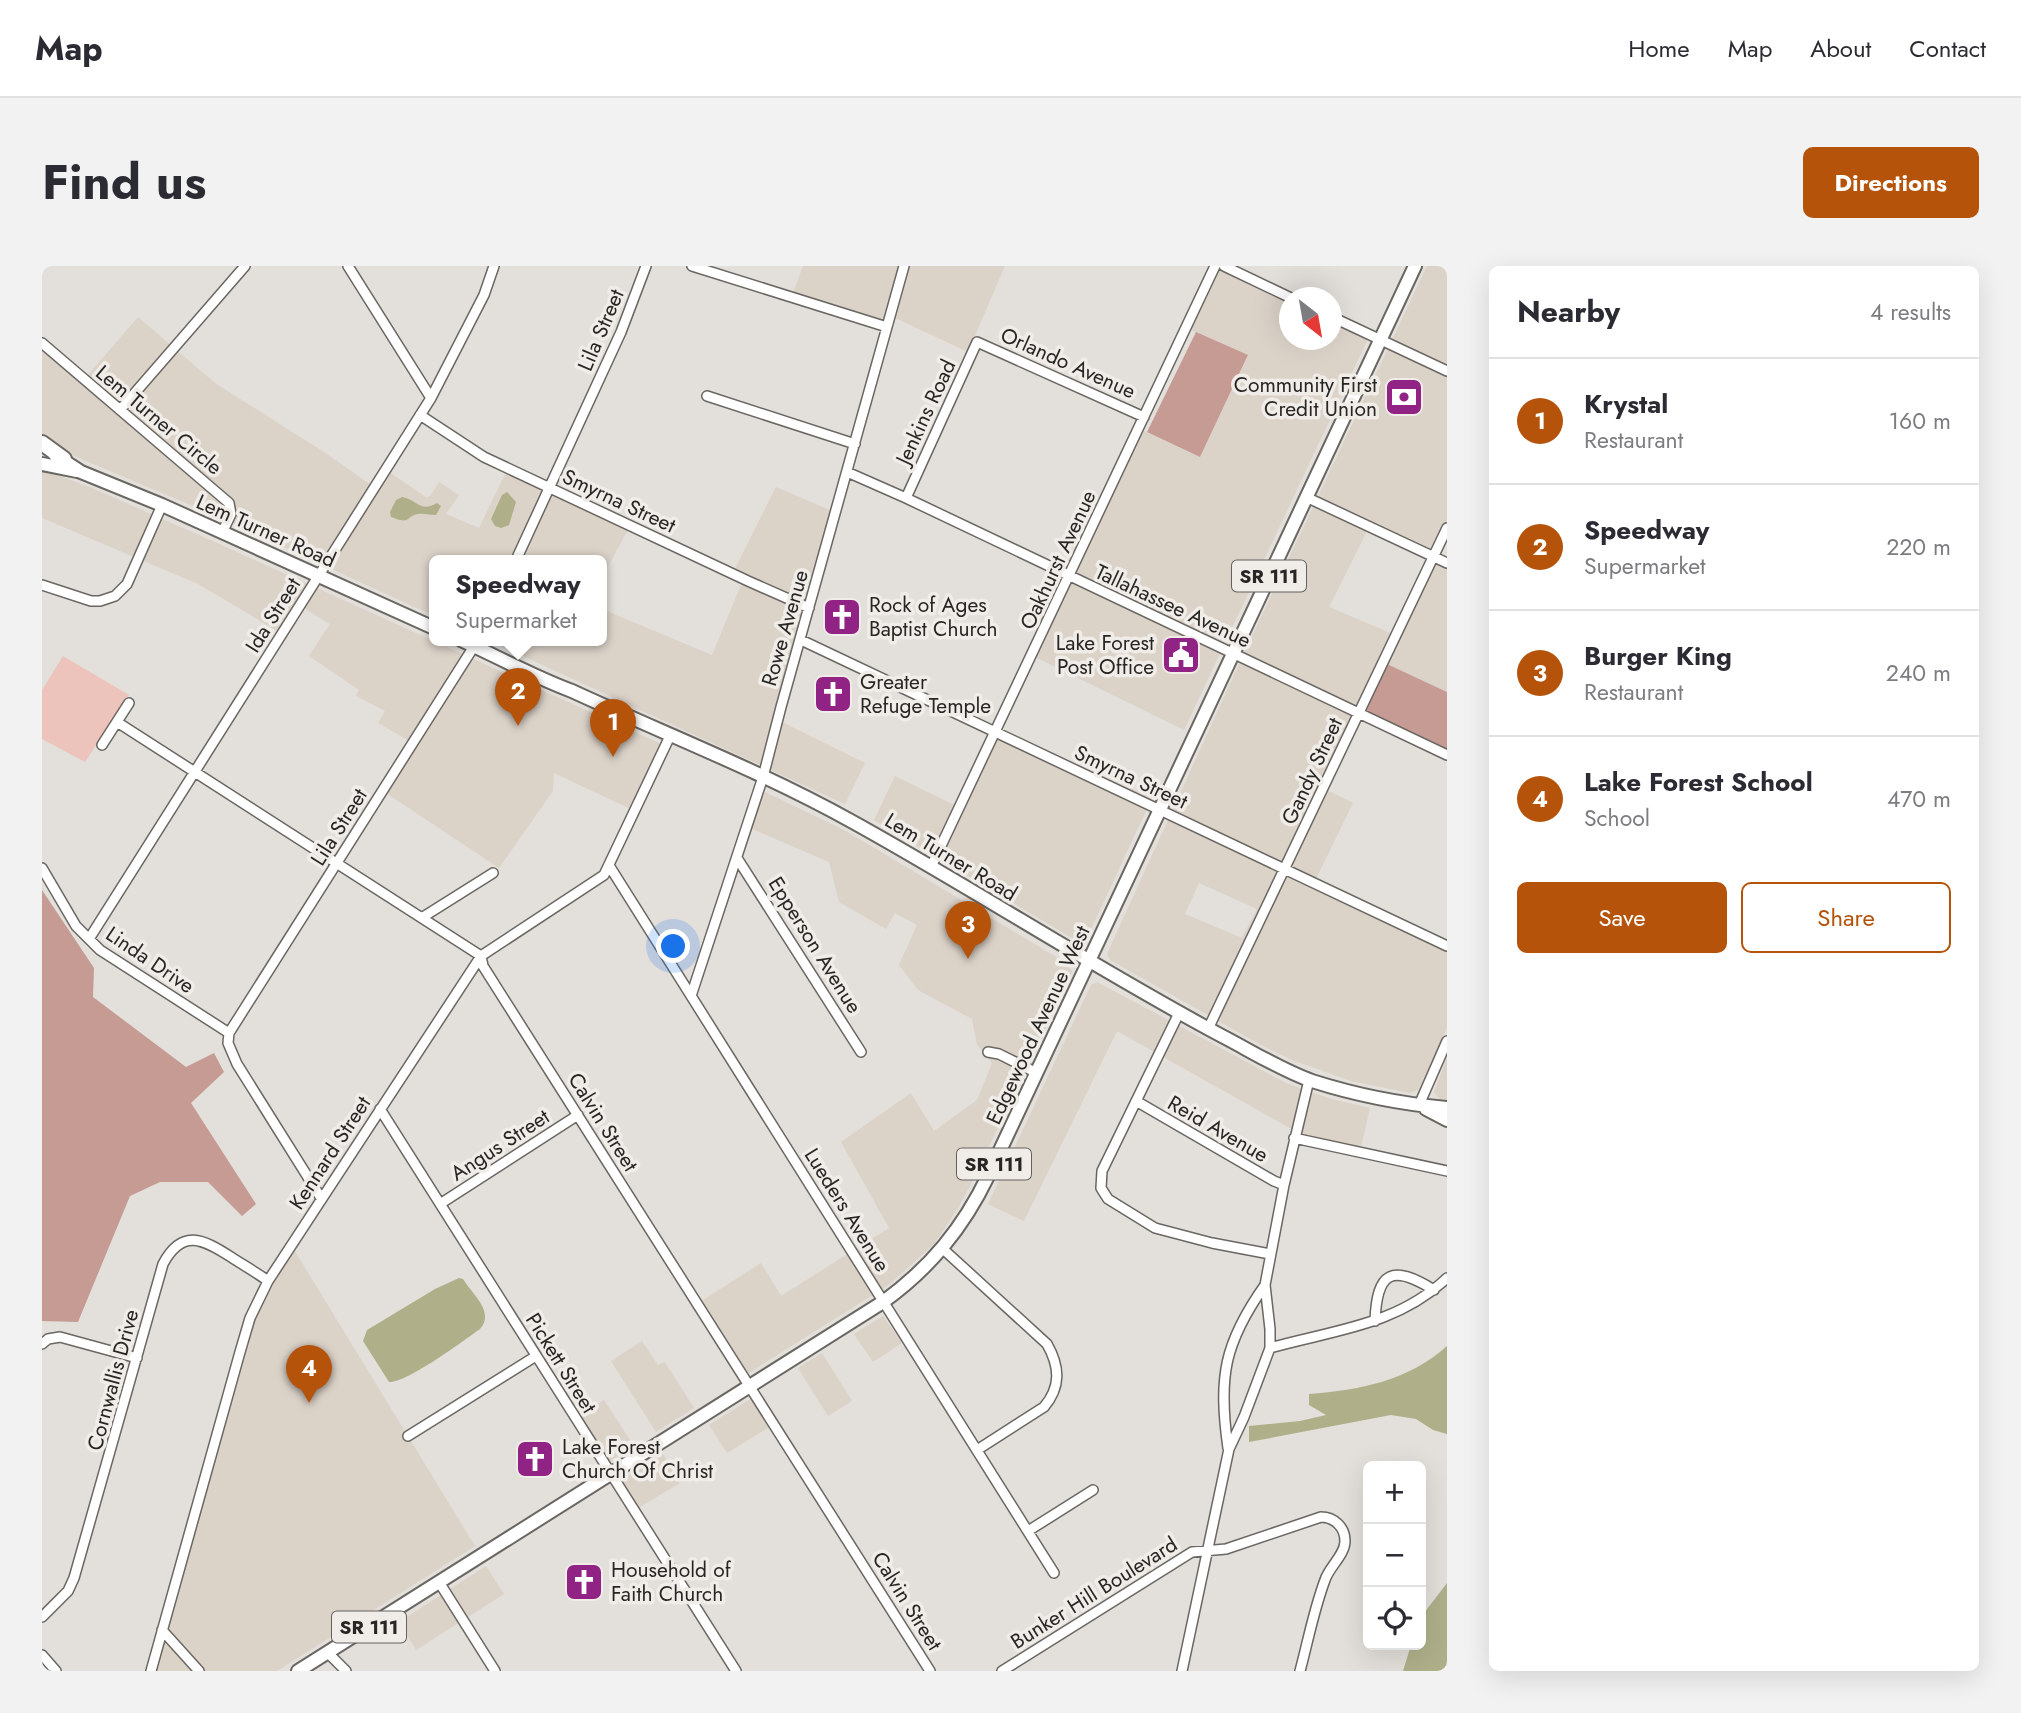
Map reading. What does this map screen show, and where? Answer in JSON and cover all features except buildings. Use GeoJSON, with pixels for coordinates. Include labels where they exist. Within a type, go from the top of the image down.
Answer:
{"type":"FeatureCollection","features":[{"type":"Feature","properties":{"kind":"highway"},"geometry":{"type":"LineString","coordinates":[[42,443],[64,459]]}},
{"type":"Feature","properties":{"kind":"main road","name":"Edgewood Avenue West"},"geometry":{"type":"LineString","coordinates":[[298,1671],[883,1302],[907,1285],[943,1249],[976,1201],[1415,266]]}},
{"type":"Feature","properties":{"kind":"main road"},"geometry":{"type":"LineString","coordinates":[[42,449],[64,459],[81,472]]}},
{"type":"Feature","properties":{"kind":"main road"},"geometry":{"type":"LineString","coordinates":[[42,464],[81,472]]}},
{"type":"Feature","properties":{"kind":"main road","name":"Lem Turner Road"},"geometry":{"type":"LineString","coordinates":[[81,472],[162,505],[429,626]]}},
{"type":"Feature","properties":{"kind":"main road","name":"Lem Turner Road"},"geometry":{"type":"LineString","coordinates":[[481,646],[542,680],[763,777],[850,820],[1179,1013],[1309,1080],[1357,1094],[1447,1108]]}},
{"type":"Feature","properties":{"kind":"main road","name":"Lem Turner Road"},"geometry":{"type":"LineString","coordinates":[[1419,1105],[1447,1120]]}},
{"type":"Feature","properties":{"kind":"street"},"geometry":{"type":"LineString","coordinates":[[120,410],[245,266]]}},
{"type":"Feature","properties":{"kind":"street"},"geometry":{"type":"LineString","coordinates":[[348,266],[431,398]]}},
{"type":"Feature","properties":{"kind":"street","name":"Ida Street"},"geometry":{"type":"LineString","coordinates":[[89,939],[431,398],[484,295],[494,266]]}},
{"type":"Feature","properties":{"kind":"street","name":"Lila Street"},"geometry":{"type":"LineString","coordinates":[[518,555],[621,332],[646,266]]}},
{"type":"Feature","properties":{"kind":"street"},"geometry":{"type":"LineString","coordinates":[[692,266],[887,327]]}},
{"type":"Feature","properties":{"kind":"street","name":"Rowe Avenue"},"geometry":{"type":"LineString","coordinates":[[691,996],[763,777],[904,266]]}},
{"type":"Feature","properties":{"kind":"street","name":"Oakhurst Avenue"},"geometry":{"type":"LineString","coordinates":[[931,867],[1215,266]]}},
{"type":"Feature","properties":{"kind":"street"},"geometry":{"type":"LineString","coordinates":[[1224,266],[1279,292]]}},
{"type":"Feature","properties":{"kind":"street"},"geometry":{"type":"LineString","coordinates":[[1342,322],[1447,371]]}},
{"type":"Feature","properties":{"kind":"street","name":"Orlando Avenue"},"geometry":{"type":"LineString","coordinates":[[978,342],[1144,417]]}},
{"type":"Feature","properties":{"kind":"street","name":"Jenkins Road"},"geometry":{"type":"LineString","coordinates":[[906,498],[978,342]]}},
{"type":"Feature","properties":{"kind":"street","name":"Lem Turner Circle"},"geometry":{"type":"LineString","coordinates":[[42,343],[229,503],[231,514],[222,533]]}},
{"type":"Feature","properties":{"kind":"street"},"geometry":{"type":"LineString","coordinates":[[707,396],[855,444]]}},
{"type":"Feature","properties":{"kind":"street","name":"Smyrna Street"},"geometry":{"type":"LineString","coordinates":[[420,415],[484,457],[809,608]]}},
{"type":"Feature","properties":{"kind":"street","name":"Tallahassee Avenue"},"geometry":{"type":"LineString","coordinates":[[847,472],[1447,755]]}},
{"type":"Feature","properties":{"kind":"street"},"geometry":{"type":"LineString","coordinates":[[1306,497],[1447,562]]}},
{"type":"Feature","properties":{"kind":"street"},"geometry":{"type":"LineString","coordinates":[[42,585],[91,601],[115,596],[127,584],[162,505]]}},
{"type":"Feature","properties":{"kind":"street","name":"Gandy Street"},"geometry":{"type":"LineString","coordinates":[[1208,1029],[1447,527]]}},
{"type":"Feature","properties":{"kind":"street","name":"Smyrna Street"},"geometry":{"type":"LineString","coordinates":[[801,640],[1447,946]]}},
{"type":"Feature","properties":{"kind":"street","name":"Lila Street"},"geometry":{"type":"LineString","coordinates":[[229,1038],[439,700],[476,646]]}},
{"type":"Feature","properties":{"kind":"street"},"geometry":{"type":"LineString","coordinates":[[103,745],[130,703]]}},
{"type":"Feature","properties":{"kind":"street","name":"Calvin Street"},"geometry":{"type":"LineString","coordinates":[[117,722],[481,956],[483,966],[930,1671]]}},
{"type":"Feature","properties":{"kind":"street","name":"Kennard Street"},"geometry":{"type":"LineString","coordinates":[[151,1671],[240,1352],[257,1302],[268,1281],[481,956],[596,881],[610,867],[670,736]]}},
{"type":"Feature","properties":{"kind":"street","name":"Epperson Avenue"},"geometry":{"type":"LineString","coordinates":[[737,858],[861,1052]]}},
{"type":"Feature","properties":{"kind":"street","name":"Lueders Avenue"},"geometry":{"type":"LineString","coordinates":[[610,867],[1054,1573]]}},
{"type":"Feature","properties":{"kind":"street","name":"Linda Drive"},"geometry":{"type":"LineString","coordinates":[[42,868],[72,920],[89,939],[229,1038]]}},
{"type":"Feature","properties":{"kind":"street"},"geometry":{"type":"LineString","coordinates":[[423,917],[493,873]]}},
{"type":"Feature","properties":{"kind":"street"},"geometry":{"type":"LineString","coordinates":[[1179,1013],[1102,1171],[1101,1188],[1108,1199],[1155,1228],[1212,1244],[1270,1254]]}},
{"type":"Feature","properties":{"kind":"street"},"geometry":{"type":"LineString","coordinates":[[229,1038],[237,1064],[321,1198]]}},
{"type":"Feature","properties":{"kind":"street"},"geometry":{"type":"LineString","coordinates":[[1419,1105],[1447,1041]]}},
{"type":"Feature","properties":{"kind":"street"},"geometry":{"type":"LineString","coordinates":[[988,1052],[1037,1073]]}},
{"type":"Feature","properties":{"kind":"street"},"geometry":{"type":"LineString","coordinates":[[1182,1671],[1229,1449],[1244,1417],[1269,1348],[1270,1329],[1265,1285],[1294,1138],[1309,1080]]}},
{"type":"Feature","properties":{"kind":"street","name":"Reid Avenue"},"geometry":{"type":"LineString","coordinates":[[1136,1101],[1284,1185]]}},
{"type":"Feature","properties":{"kind":"street","name":"Pickett Street"},"geometry":{"type":"LineString","coordinates":[[380,1109],[736,1671]]}},
{"type":"Feature","properties":{"kind":"street","name":"Angus Street"},"geometry":{"type":"LineString","coordinates":[[440,1204],[578,1115]]}},
{"type":"Feature","properties":{"kind":"street","name":"Reid Avenue"},"geometry":{"type":"LineString","coordinates":[[1294,1138],[1447,1171]]}},
{"type":"Feature","properties":{"kind":"street","name":"Cornwallis Drive"},"geometry":{"type":"LineString","coordinates":[[42,1617],[68,1591],[74,1578],[163,1264],[170,1251],[192,1239],[202,1240],[268,1281]]}},
{"type":"Feature","properties":{"kind":"street"},"geometry":{"type":"LineString","coordinates":[[943,1249],[1047,1344],[1058,1370],[1057,1384],[1044,1407],[977,1450]]}},
{"type":"Feature","properties":{"kind":"street"},"geometry":{"type":"LineString","coordinates":[[1375,1321],[1376,1297],[1380,1286],[1394,1275],[1403,1274],[1415,1278],[1434,1290]]}},
{"type":"Feature","properties":{"kind":"street"},"geometry":{"type":"LineString","coordinates":[[1269,1348],[1375,1321],[1411,1306],[1447,1278]]}},
{"type":"Feature","properties":{"kind":"street"},"geometry":{"type":"LineString","coordinates":[[1229,1449],[1223,1413],[1226,1360],[1233,1337],[1265,1285]]}},
{"type":"Feature","properties":{"kind":"street"},"geometry":{"type":"LineString","coordinates":[[45,1341],[60,1337],[137,1358]]}},
{"type":"Feature","properties":{"kind":"street"},"geometry":{"type":"LineString","coordinates":[[408,1436],[536,1356]]}},
{"type":"Feature","properties":{"kind":"street"},"geometry":{"type":"LineString","coordinates":[[1028,1531],[1094,1490]]}},
{"type":"Feature","properties":{"kind":"street","name":"Bunker Hill Boulevard"},"geometry":{"type":"LineString","coordinates":[[1002,1671],[1192,1552],[1226,1549],[1328,1517],[1338,1524],[1345,1539],[1344,1548],[1325,1580],[1300,1671]]}},
{"type":"Feature","properties":{"kind":"street"},"geometry":{"type":"LineString","coordinates":[[439,1582],[495,1671]]}},
{"type":"Feature","properties":{"kind":"street"},"geometry":{"type":"LineString","coordinates":[[162,1630],[199,1671]]}},
{"type":"Feature","properties":{"kind":"street"},"geometry":{"type":"LineString","coordinates":[[328,1653],[346,1671]]}},
{"type":"Feature","properties":{"kind":"street"},"geometry":{"type":"LineString","coordinates":[[42,1655],[56,1671]]}},
{"type":"Feature","properties":{"kind":"shaded area"},"geometry":{"type":"Polygon","coordinates":[[[803,266],[1005,266],[968,352],[895,318],[891,325],[793,293],[803,266]]]}},
{"type":"Feature","properties":{"kind":"shaded area"},"geometry":{"type":"Polygon","coordinates":[[[1211,266],[1233,266],[1280,287],[1279,350],[1342,350],[1342,316],[1372,330],[1184,730],[1029,654],[1136,427],[1200,457],[1248,356],[1182,326],[1211,266]]]}},
{"type":"Feature","properties":{"kind":"shaded area"},"geometry":{"type":"Polygon","coordinates":[[[1427,266],[1447,266],[1447,519],[1432,551],[1371,523],[1329,607],[1400,637],[1436,562],[1447,567],[1447,692],[1387,664],[1325,789],[1353,803],[1312,887],[1447,952],[1447,1028],[1418,1090],[1410,1093],[1351,1081],[1292,1060],[1110,960],[1107,954],[1244,653],[1427,266]],[[1199,883],[1185,914],[1242,938],[1257,909],[1199,883]]]}},
{"type":"Feature","properties":{"kind":"shaded area"},"geometry":{"type":"Polygon","coordinates":[[[138,317],[215,383],[371,485],[383,468],[426,497],[430,496],[439,482],[459,495],[446,514],[479,528],[506,472],[629,528],[607,568],[607,555],[429,555],[429,614],[207,512],[65,452],[42,438],[42,337],[87,376],[138,317]]]}},
{"type":"Feature","properties":{"kind":"shaded area"},"geometry":{"type":"Polygon","coordinates":[[[1196,332],[1248,355],[1200,457],[1147,432],[1196,332]]]}},
{"type":"Feature","properties":{"kind":"shaded area"},"geometry":{"type":"Polygon","coordinates":[[[42,469],[92,488],[429,639],[429,646],[445,646],[670,748],[639,813],[554,773],[553,791],[499,868],[386,793],[416,745],[378,723],[385,711],[356,696],[359,690],[309,656],[330,624],[297,604],[279,632],[198,584],[42,518],[42,469]]]}},
{"type":"Feature","properties":{"kind":"shaded area"},"geometry":{"type":"Polygon","coordinates":[[[776,487],[839,514],[782,722],[865,763],[845,804],[501,646],[607,646],[607,611],[712,655],[745,575],[735,569],[776,487]]]}},
{"type":"Feature","properties":{"kind":"shaded area"},"geometry":{"type":"Polygon","coordinates":[[[507,492],[516,502],[509,525],[501,528],[495,526],[491,519],[502,495],[507,492]]]}},
{"type":"Feature","properties":{"kind":"shaded area"},"geometry":{"type":"Polygon","coordinates":[[[402,497],[427,507],[437,503],[441,506],[436,515],[418,514],[405,520],[391,517],[390,512],[396,500],[402,497]]]}},
{"type":"Feature","properties":{"kind":"shaded area"},"geometry":{"type":"Polygon","coordinates":[[[63,656],[129,695],[85,762],[42,739],[42,690],[63,656]]]}},
{"type":"Feature","properties":{"kind":"shaded area"},"geometry":{"type":"Polygon","coordinates":[[[1387,664],[1447,692],[1447,750],[1364,713],[1387,664]]]}},
{"type":"Feature","properties":{"kind":"shaded area"},"geometry":{"type":"Polygon","coordinates":[[[994,727],[1152,798],[1086,940],[1077,941],[874,820],[895,776],[956,806],[994,727]]]}},
{"type":"Feature","properties":{"kind":"shaded area"},"geometry":{"type":"Polygon","coordinates":[[[765,792],[846,831],[1068,964],[1072,972],[970,1186],[935,1243],[890,1284],[747,1374],[700,1302],[761,1263],[781,1296],[889,1228],[841,1142],[911,1093],[934,1131],[977,1100],[992,1063],[977,1045],[972,1019],[918,990],[899,965],[917,925],[895,913],[886,929],[839,902],[829,862],[750,828],[765,792]]]}},
{"type":"Feature","properties":{"kind":"shaded area"},"geometry":{"type":"Polygon","coordinates":[[[42,890],[94,968],[93,997],[186,1067],[214,1053],[224,1072],[191,1103],[256,1204],[242,1216],[208,1182],[160,1182],[130,1196],[78,1322],[42,1321],[42,890]]]}},
{"type":"Feature","properties":{"kind":"shaded area"},"geometry":{"type":"Polygon","coordinates":[[[1097,982],[1286,1083],[1331,1099],[1370,1108],[1361,1147],[1304,1136],[1117,1031],[1024,1221],[988,1204],[1091,985],[1097,982]]]}},
{"type":"Feature","properties":{"kind":"shaded area"},"geometry":{"type":"Polygon","coordinates":[[[1447,1057],[1447,1101],[1440,1100],[1434,1092],[1447,1057]]]}},
{"type":"Feature","properties":{"kind":"shaded area"},"geometry":{"type":"Polygon","coordinates":[[[293,1248],[475,1546],[277,1671],[154,1671],[249,1334],[261,1303],[293,1248]]]}},
{"type":"Feature","properties":{"kind":"shaded area"},"geometry":{"type":"Polygon","coordinates":[[[459,1278],[463,1279],[484,1310],[484,1323],[480,1329],[421,1369],[389,1382],[363,1341],[367,1330],[435,1289],[459,1278]]]}},
{"type":"Feature","properties":{"kind":"shaded area"},"geometry":{"type":"Polygon","coordinates":[[[883,1316],[902,1343],[873,1362],[854,1334],[883,1316]]]}},
{"type":"Feature","properties":{"kind":"shaded area"},"geometry":{"type":"Polygon","coordinates":[[[642,1341],[658,1365],[665,1362],[694,1408],[656,1432],[611,1361],[642,1341]]]}},
{"type":"Feature","properties":{"kind":"shaded area"},"geometry":{"type":"Polygon","coordinates":[[[1447,1346],[1447,1434],[1433,1430],[1416,1419],[1391,1415],[1249,1442],[1249,1426],[1300,1421],[1326,1415],[1309,1405],[1309,1394],[1347,1390],[1400,1376],[1447,1346]]]}},
{"type":"Feature","properties":{"kind":"shaded area"},"geometry":{"type":"Polygon","coordinates":[[[822,1353],[852,1401],[828,1416],[798,1368],[822,1353]]]}},
{"type":"Feature","properties":{"kind":"shaded area"},"geometry":{"type":"Polygon","coordinates":[[[752,1398],[771,1426],[727,1453],[709,1425],[752,1398]]]}},
{"type":"Feature","properties":{"kind":"shaded area"},"geometry":{"type":"Polygon","coordinates":[[[604,1400],[634,1446],[601,1467],[572,1420],[604,1400]]]}},
{"type":"Feature","properties":{"kind":"shaded area"},"geometry":{"type":"Polygon","coordinates":[[[663,1454],[680,1483],[630,1513],[612,1486],[663,1454]]]}},
{"type":"Feature","properties":{"kind":"shaded area"},"geometry":{"type":"Polygon","coordinates":[[[486,1566],[504,1594],[416,1650],[399,1622],[486,1566]]]}},
{"type":"Feature","properties":{"kind":"shaded area"},"geometry":{"type":"Polygon","coordinates":[[[1447,1583],[1447,1671],[1403,1671],[1409,1650],[1426,1650],[1426,1610],[1447,1583]]]}},
{"type":"Feature","properties":{"kind":"place","name":"Community First Credit Union"},"geometry":{"type":"Point","coordinates":[1404,397]}},
{"type":"Feature","properties":{"kind":"place","name":"Rock of Ages Baptist Church"},"geometry":{"type":"Point","coordinates":[842,617]}},
{"type":"Feature","properties":{"kind":"place","name":"Lake Forest Post Office"},"geometry":{"type":"Point","coordinates":[1181,655]}},
{"type":"Feature","properties":{"kind":"place","name":"Greater Refuge Temple"},"geometry":{"type":"Point","coordinates":[833,694]}},
{"type":"Feature","properties":{"kind":"place","name":"Speedway"},"geometry":{"type":"Point","coordinates":[518,726]}},
{"type":"Feature","properties":{"kind":"place","name":"Krystal"},"geometry":{"type":"Point","coordinates":[613,757]}},
{"type":"Feature","properties":{"kind":"place","name":"Burger King"},"geometry":{"type":"Point","coordinates":[968,959]}},
{"type":"Feature","properties":{"kind":"place","name":"Lake Forest School"},"geometry":{"type":"Point","coordinates":[309,1403]}},
{"type":"Feature","properties":{"kind":"place","name":"Lake Forest Church Of Christ"},"geometry":{"type":"Point","coordinates":[535,1459]}},
{"type":"Feature","properties":{"kind":"place","name":"Household of Faith Church"},"geometry":{"type":"Point","coordinates":[584,1582]}}]}
